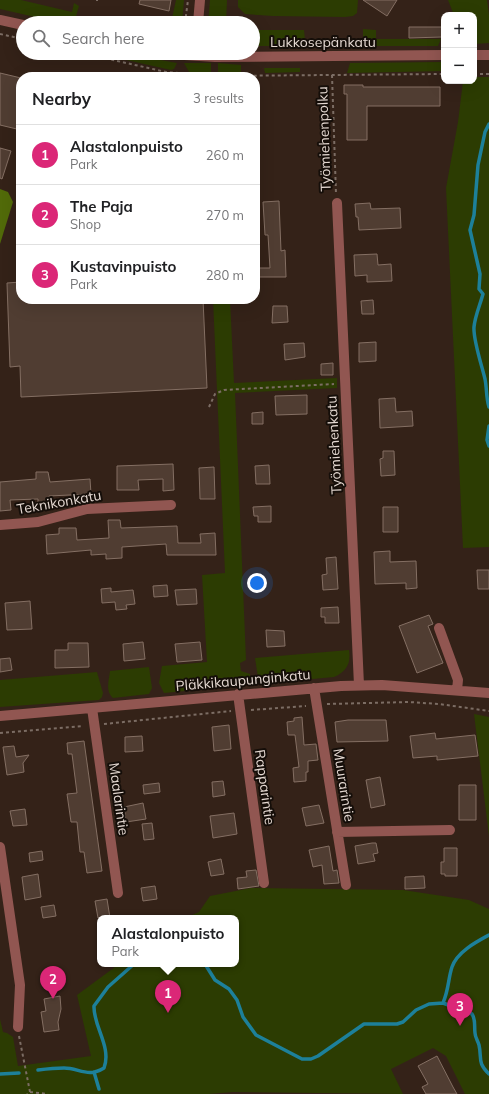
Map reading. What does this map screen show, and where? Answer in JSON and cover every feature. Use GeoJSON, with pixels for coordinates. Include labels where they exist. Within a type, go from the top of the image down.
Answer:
{"type":"FeatureCollection","features":[{"type":"Feature","properties":{"kind":"street"},"geometry":{"type":"LineString","coordinates":[[199,16],[200,0]]}},
{"type":"Feature","properties":{"kind":"street"},"geometry":{"type":"LineString","coordinates":[[0,20],[16,23]]}},
{"type":"Feature","properties":{"kind":"street","name":"Lukkosepänkatu"},"geometry":{"type":"LineString","coordinates":[[260,55],[441,55]]}},
{"type":"Feature","properties":{"kind":"street"},"geometry":{"type":"LineString","coordinates":[[477,55],[489,55]]}},
{"type":"Feature","properties":{"kind":"street","name":"Työmiehenkatu"},"geometry":{"type":"LineString","coordinates":[[337,203],[359,685]]}},
{"type":"Feature","properties":{"kind":"street","name":"Teknikonkatu"},"geometry":{"type":"LineString","coordinates":[[0,525],[38,522],[87,509],[170,504]]}},
{"type":"Feature","properties":{"kind":"street"},"geometry":{"type":"LineString","coordinates":[[439,628],[458,680],[457,690]]}},
{"type":"Feature","properties":{"kind":"street","name":"Pläkkikaupunginkatu"},"geometry":{"type":"LineString","coordinates":[[0,716],[238,694],[359,685],[489,693]]}},
{"type":"Feature","properties":{"kind":"street","name":"Muurarintie"},"geometry":{"type":"LineString","coordinates":[[314,688],[346,885]]}},
{"type":"Feature","properties":{"kind":"street","name":"Rapparintie"},"geometry":{"type":"LineString","coordinates":[[238,694],[264,883]]}},
{"type":"Feature","properties":{"kind":"street","name":"Maalarintie"},"geometry":{"type":"LineString","coordinates":[[92,708],[118,893]]}},
{"type":"Feature","properties":{"kind":"street"},"geometry":{"type":"LineString","coordinates":[[337,832],[450,830]]}},
{"type":"Feature","properties":{"kind":"street"},"geometry":{"type":"LineString","coordinates":[[0,847],[20,985],[18,1027]]}},
{"type":"Feature","properties":{"kind":"path"},"geometry":{"type":"LineString","coordinates":[[186,16],[188,0]]}},
{"type":"Feature","properties":{"kind":"path"},"geometry":{"type":"LineString","coordinates":[[0,34],[16,37]]}},
{"type":"Feature","properties":{"kind":"path"},"geometry":{"type":"LineString","coordinates":[[114,60],[170,72]]}},
{"type":"Feature","properties":{"kind":"path"},"geometry":{"type":"LineString","coordinates":[[260,76],[441,74]]}},
{"type":"Feature","properties":{"kind":"path"},"geometry":{"type":"LineString","coordinates":[[477,74],[489,74]]}},
{"type":"Feature","properties":{"kind":"path","name":"Työmiehenpolku"},"geometry":{"type":"LineString","coordinates":[[332,75],[337,203]]}},
{"type":"Feature","properties":{"kind":"path"},"geometry":{"type":"LineString","coordinates":[[209,407],[216,394],[224,390],[345,384]]}},
{"type":"Feature","properties":{"kind":"path"},"geometry":{"type":"LineString","coordinates":[[18,1027],[29,1093],[48,1094]]}},
{"type":"Feature","properties":{"kind":"green space"},"geometry":{"type":"Polygon","coordinates":[[[0,0],[21,0],[72,12],[74,3],[79,6],[76,16],[30,16],[0,9],[0,0]]]}},
{"type":"Feature","properties":{"kind":"green space"},"geometry":{"type":"Polygon","coordinates":[[[176,0],[184,0],[183,16],[173,16],[176,0]]]}},
{"type":"Feature","properties":{"kind":"green space"},"geometry":{"type":"Polygon","coordinates":[[[210,0],[227,0],[226,16],[209,16],[210,0]]]}},
{"type":"Feature","properties":{"kind":"green space"},"geometry":{"type":"Polygon","coordinates":[[[238,0],[358,0],[357,13],[353,16],[345,17],[245,14],[238,7],[238,0]]]}},
{"type":"Feature","properties":{"kind":"green space"},"geometry":{"type":"Polygon","coordinates":[[[448,0],[487,0],[489,15],[489,43],[477,44],[477,12],[453,12],[448,0]]]}},
{"type":"Feature","properties":{"kind":"green space"},"geometry":{"type":"Polygon","coordinates":[[[363,29],[376,30],[376,39],[441,39],[438,46],[260,46],[260,30],[304,30],[305,40],[363,39],[363,29]]]}},
{"type":"Feature","properties":{"kind":"green space"},"geometry":{"type":"Polygon","coordinates":[[[126,60],[160,60],[177,63],[174,69],[171,70],[126,60]]]}},
{"type":"Feature","properties":{"kind":"green space"},"geometry":{"type":"Polygon","coordinates":[[[441,62],[441,71],[347,73],[350,63],[441,62]]]}},
{"type":"Feature","properties":{"kind":"green space"},"geometry":{"type":"Polygon","coordinates":[[[184,63],[211,63],[211,72],[189,72],[184,63]]]}},
{"type":"Feature","properties":{"kind":"green space"},"geometry":{"type":"Polygon","coordinates":[[[218,63],[241,65],[241,72],[218,72],[218,63]]]}},
{"type":"Feature","properties":{"kind":"green space"},"geometry":{"type":"Polygon","coordinates":[[[264,68],[300,68],[300,72],[265,73],[264,68]]]}},
{"type":"Feature","properties":{"kind":"green space"},"geometry":{"type":"Polygon","coordinates":[[[477,77],[489,77],[489,547],[463,548],[446,188],[458,122],[463,84],[477,84],[477,77]]]}},
{"type":"Feature","properties":{"kind":"green space"},"geometry":{"type":"Polygon","coordinates":[[[0,189],[8,192],[13,202],[0,244],[0,189]]]}},
{"type":"Feature","properties":{"kind":"green space"},"geometry":{"type":"Polygon","coordinates":[[[213,304],[230,304],[234,383],[337,378],[337,388],[235,393],[246,660],[240,663],[241,671],[250,674],[250,682],[248,685],[164,693],[159,683],[162,666],[207,662],[202,575],[225,573],[213,304]]]}},
{"type":"Feature","properties":{"kind":"green space"},"geometry":{"type":"Polygon","coordinates":[[[349,650],[349,663],[342,672],[334,677],[259,684],[255,658],[349,650]]]}},
{"type":"Feature","properties":{"kind":"green space"},"geometry":{"type":"Polygon","coordinates":[[[149,667],[152,688],[149,694],[113,698],[108,689],[110,671],[149,667]]]}},
{"type":"Feature","properties":{"kind":"green space"},"geometry":{"type":"Polygon","coordinates":[[[97,672],[103,693],[99,700],[0,707],[0,680],[97,672]]]}},
{"type":"Feature","properties":{"kind":"green space"},"geometry":{"type":"Polygon","coordinates":[[[474,714],[489,717],[489,836],[474,714]]]}},
{"type":"Feature","properties":{"kind":"green space"},"geometry":{"type":"Polygon","coordinates":[[[251,888],[403,890],[469,900],[489,909],[489,1094],[465,1094],[446,1056],[433,1048],[391,1069],[403,1094],[233,1092],[209,1094],[0,1094],[0,1019],[3,1032],[13,1037],[18,1066],[91,1056],[77,995],[115,967],[239,967],[239,915],[192,915],[199,912],[210,896],[251,888]]]}},
{"type":"Feature","properties":{"kind":"building"},"geometry":{"type":"Polygon","coordinates":[[[140,0],[171,0],[169,11],[139,4],[140,0]]]}},
{"type":"Feature","properties":{"kind":"building"},"geometry":{"type":"Polygon","coordinates":[[[363,0],[397,0],[387,16],[363,0]]]}},
{"type":"Feature","properties":{"kind":"building"},"geometry":{"type":"Polygon","coordinates":[[[409,27],[441,27],[441,37],[409,38],[409,27]]]}},
{"type":"Feature","properties":{"kind":"building"},"geometry":{"type":"Polygon","coordinates":[[[0,73],[16,77],[16,129],[0,125],[0,73]]]}},
{"type":"Feature","properties":{"kind":"building"},"geometry":{"type":"Polygon","coordinates":[[[344,85],[363,85],[363,87],[440,87],[440,106],[367,106],[367,140],[347,140],[347,94],[344,94],[344,85]]]}},
{"type":"Feature","properties":{"kind":"building"},"geometry":{"type":"Polygon","coordinates":[[[0,148],[11,151],[2,179],[0,178],[0,148]]]}},
{"type":"Feature","properties":{"kind":"building"},"geometry":{"type":"Polygon","coordinates":[[[279,201],[281,251],[285,250],[286,277],[260,277],[260,268],[270,268],[268,235],[265,235],[263,202],[279,201]]]}},
{"type":"Feature","properties":{"kind":"building"},"geometry":{"type":"Polygon","coordinates":[[[370,203],[371,209],[400,208],[401,228],[359,230],[355,204],[370,203]]]}},
{"type":"Feature","properties":{"kind":"building"},"geometry":{"type":"Polygon","coordinates":[[[377,254],[378,265],[391,264],[392,281],[367,282],[367,275],[355,276],[354,255],[377,254]]]}},
{"type":"Feature","properties":{"kind":"building"},"geometry":{"type":"Polygon","coordinates":[[[16,282],[16,304],[203,304],[207,388],[21,397],[20,366],[10,367],[7,283],[16,282]]]}},
{"type":"Feature","properties":{"kind":"building"},"geometry":{"type":"Polygon","coordinates":[[[373,300],[374,314],[362,314],[361,301],[373,300]]]}},
{"type":"Feature","properties":{"kind":"building"},"geometry":{"type":"Polygon","coordinates":[[[273,306],[287,306],[288,322],[272,323],[273,306]]]}},
{"type":"Feature","properties":{"kind":"building"},"geometry":{"type":"Polygon","coordinates":[[[376,342],[376,361],[359,362],[359,343],[376,342]]]}},
{"type":"Feature","properties":{"kind":"building"},"geometry":{"type":"Polygon","coordinates":[[[304,343],[305,357],[285,360],[284,344],[304,343]]]}},
{"type":"Feature","properties":{"kind":"building"},"geometry":{"type":"Polygon","coordinates":[[[333,363],[333,375],[321,375],[321,364],[333,363]]]}},
{"type":"Feature","properties":{"kind":"building"},"geometry":{"type":"Polygon","coordinates":[[[307,395],[307,414],[276,415],[275,396],[307,395]]]}},
{"type":"Feature","properties":{"kind":"building"},"geometry":{"type":"Polygon","coordinates":[[[395,398],[396,412],[412,411],[413,426],[380,428],[379,399],[395,398]]]}},
{"type":"Feature","properties":{"kind":"building"},"geometry":{"type":"Polygon","coordinates":[[[263,412],[263,424],[252,424],[252,413],[263,412]]]}},
{"type":"Feature","properties":{"kind":"building"},"geometry":{"type":"Polygon","coordinates":[[[383,451],[394,451],[395,475],[381,476],[380,459],[383,458],[383,451]]]}},
{"type":"Feature","properties":{"kind":"building"},"geometry":{"type":"Polygon","coordinates":[[[173,464],[174,490],[163,491],[163,479],[138,480],[139,490],[117,490],[117,466],[173,464]]]}},
{"type":"Feature","properties":{"kind":"building"},"geometry":{"type":"Polygon","coordinates":[[[269,465],[270,484],[256,484],[255,466],[269,465]]]}},
{"type":"Feature","properties":{"kind":"building"},"geometry":{"type":"Polygon","coordinates":[[[214,467],[215,499],[200,499],[199,468],[214,467]]]}},
{"type":"Feature","properties":{"kind":"building"},"geometry":{"type":"Polygon","coordinates":[[[36,472],[48,472],[50,482],[90,479],[91,494],[49,496],[49,505],[38,505],[38,499],[10,500],[11,510],[0,511],[0,482],[36,479],[36,472]]]}},
{"type":"Feature","properties":{"kind":"building"},"geometry":{"type":"Polygon","coordinates":[[[271,506],[271,522],[258,522],[258,516],[254,516],[253,507],[271,506]]]}},
{"type":"Feature","properties":{"kind":"building"},"geometry":{"type":"Polygon","coordinates":[[[383,507],[398,507],[398,532],[383,532],[383,507]]]}},
{"type":"Feature","properties":{"kind":"building"},"geometry":{"type":"Polygon","coordinates":[[[108,520],[120,520],[121,528],[177,526],[178,543],[201,543],[200,534],[215,533],[216,555],[167,555],[166,544],[122,547],[122,558],[106,559],[106,554],[91,555],[91,550],[47,554],[46,535],[59,534],[59,528],[76,528],[77,540],[109,538],[108,520]]]}},
{"type":"Feature","properties":{"kind":"building"},"geometry":{"type":"Polygon","coordinates":[[[390,551],[390,562],[416,561],[417,588],[406,589],[406,583],[375,584],[374,552],[390,551]]]}},
{"type":"Feature","properties":{"kind":"building"},"geometry":{"type":"Polygon","coordinates":[[[336,557],[338,589],[323,590],[322,575],[327,574],[326,558],[336,557]]]}},
{"type":"Feature","properties":{"kind":"building"},"geometry":{"type":"Polygon","coordinates":[[[477,570],[489,570],[489,589],[478,589],[477,570]]]}},
{"type":"Feature","properties":{"kind":"building"},"geometry":{"type":"Polygon","coordinates":[[[167,585],[168,596],[154,597],[153,586],[167,585]]]}},
{"type":"Feature","properties":{"kind":"building"},"geometry":{"type":"Polygon","coordinates":[[[111,588],[111,592],[133,590],[135,604],[126,605],[127,609],[116,610],[115,602],[102,603],[101,589],[111,588]]]}},
{"type":"Feature","properties":{"kind":"building"},"geometry":{"type":"Polygon","coordinates":[[[196,589],[197,604],[177,605],[175,590],[196,589]]]}},
{"type":"Feature","properties":{"kind":"building"},"geometry":{"type":"Polygon","coordinates":[[[30,601],[32,629],[7,630],[5,603],[30,601]]]}},
{"type":"Feature","properties":{"kind":"building"},"geometry":{"type":"Polygon","coordinates":[[[338,607],[339,623],[325,623],[325,617],[321,617],[321,608],[338,607]]]}},
{"type":"Feature","properties":{"kind":"building"},"geometry":{"type":"Polygon","coordinates":[[[429,615],[433,624],[428,626],[443,663],[417,673],[399,626],[429,615]]]}},
{"type":"Feature","properties":{"kind":"building"},"geometry":{"type":"Polygon","coordinates":[[[266,630],[284,631],[285,646],[267,647],[266,630]]]}},
{"type":"Feature","properties":{"kind":"building"},"geometry":{"type":"Polygon","coordinates":[[[143,642],[145,659],[124,661],[123,644],[143,642]]]}},
{"type":"Feature","properties":{"kind":"building"},"geometry":{"type":"Polygon","coordinates":[[[200,642],[202,660],[177,662],[175,644],[200,642]]]}},
{"type":"Feature","properties":{"kind":"building"},"geometry":{"type":"Polygon","coordinates":[[[68,643],[88,643],[89,667],[55,668],[55,650],[68,650],[68,643]]]}},
{"type":"Feature","properties":{"kind":"building"},"geometry":{"type":"Polygon","coordinates":[[[10,658],[12,670],[0,672],[0,659],[10,658]]]}},
{"type":"Feature","properties":{"kind":"building"},"geometry":{"type":"Polygon","coordinates":[[[302,717],[304,745],[316,744],[318,760],[308,761],[306,781],[294,782],[293,768],[299,767],[295,735],[288,735],[287,722],[294,721],[294,718],[302,717]]]}},
{"type":"Feature","properties":{"kind":"building"},"geometry":{"type":"Polygon","coordinates":[[[348,720],[386,720],[388,741],[337,742],[335,722],[348,720]]]}},
{"type":"Feature","properties":{"kind":"building"},"geometry":{"type":"Polygon","coordinates":[[[229,725],[231,749],[214,751],[212,727],[229,725]]]}},
{"type":"Feature","properties":{"kind":"building"},"geometry":{"type":"Polygon","coordinates":[[[435,733],[436,739],[475,735],[478,756],[437,760],[437,756],[413,758],[410,736],[435,733]]]}},
{"type":"Feature","properties":{"kind":"building"},"geometry":{"type":"Polygon","coordinates":[[[142,736],[143,751],[125,752],[125,737],[142,736]]]}},
{"type":"Feature","properties":{"kind":"building"},"geometry":{"type":"Polygon","coordinates":[[[84,741],[102,871],[87,873],[84,852],[80,852],[77,822],[71,822],[67,794],[77,793],[72,754],[68,754],[67,743],[84,741]]]}},
{"type":"Feature","properties":{"kind":"building"},"geometry":{"type":"Polygon","coordinates":[[[14,746],[16,757],[29,755],[23,763],[24,772],[7,775],[3,747],[14,746]]]}},
{"type":"Feature","properties":{"kind":"building"},"geometry":{"type":"Polygon","coordinates":[[[380,777],[385,805],[371,808],[366,780],[380,777]]]}},
{"type":"Feature","properties":{"kind":"building"},"geometry":{"type":"Polygon","coordinates":[[[223,781],[225,795],[213,797],[212,782],[223,781]]]}},
{"type":"Feature","properties":{"kind":"building"},"geometry":{"type":"Polygon","coordinates":[[[159,783],[160,792],[144,794],[143,785],[159,783]]]}},
{"type":"Feature","properties":{"kind":"building"},"geometry":{"type":"Polygon","coordinates":[[[459,785],[476,785],[476,820],[459,820],[459,785]]]}},
{"type":"Feature","properties":{"kind":"building"},"geometry":{"type":"Polygon","coordinates":[[[143,803],[146,819],[126,822],[124,807],[143,803]]]}},
{"type":"Feature","properties":{"kind":"building"},"geometry":{"type":"Polygon","coordinates":[[[319,805],[324,823],[306,826],[302,808],[319,805]]]}},
{"type":"Feature","properties":{"kind":"building"},"geometry":{"type":"Polygon","coordinates":[[[25,809],[27,825],[13,826],[10,811],[25,809]]]}},
{"type":"Feature","properties":{"kind":"building"},"geometry":{"type":"Polygon","coordinates":[[[234,813],[237,834],[213,838],[210,816],[234,813]]]}},
{"type":"Feature","properties":{"kind":"building"},"geometry":{"type":"Polygon","coordinates":[[[152,823],[154,839],[144,840],[142,824],[152,823]]]}},
{"type":"Feature","properties":{"kind":"building"},"geometry":{"type":"Polygon","coordinates":[[[376,843],[378,853],[373,854],[375,861],[358,864],[355,846],[376,843]]]}},
{"type":"Feature","properties":{"kind":"building"},"geometry":{"type":"Polygon","coordinates":[[[329,846],[333,871],[337,870],[339,883],[324,884],[322,865],[313,867],[309,850],[329,846]]]}},
{"type":"Feature","properties":{"kind":"building"},"geometry":{"type":"Polygon","coordinates":[[[444,848],[457,848],[457,876],[445,876],[445,874],[441,874],[441,862],[444,862],[444,848]]]}},
{"type":"Feature","properties":{"kind":"building"},"geometry":{"type":"Polygon","coordinates":[[[42,851],[43,860],[30,862],[29,853],[42,851]]]}},
{"type":"Feature","properties":{"kind":"building"},"geometry":{"type":"Polygon","coordinates":[[[221,859],[224,874],[211,876],[208,862],[221,859]]]}},
{"type":"Feature","properties":{"kind":"building"},"geometry":{"type":"Polygon","coordinates":[[[256,870],[259,886],[238,889],[237,878],[247,877],[246,871],[256,870]]]}},
{"type":"Feature","properties":{"kind":"building"},"geometry":{"type":"Polygon","coordinates":[[[38,874],[41,897],[25,900],[22,877],[38,874]]]}},
{"type":"Feature","properties":{"kind":"building"},"geometry":{"type":"Polygon","coordinates":[[[424,876],[425,888],[405,889],[405,877],[424,876]]]}},
{"type":"Feature","properties":{"kind":"building"},"geometry":{"type":"Polygon","coordinates":[[[155,886],[157,899],[143,901],[141,888],[155,886]]]}},
{"type":"Feature","properties":{"kind":"building"},"geometry":{"type":"Polygon","coordinates":[[[107,899],[110,915],[97,915],[95,901],[107,899]]]}},
{"type":"Feature","properties":{"kind":"building"},"geometry":{"type":"Polygon","coordinates":[[[54,905],[56,916],[43,918],[41,907],[54,905]]]}},
{"type":"Feature","properties":{"kind":"building"},"geometry":{"type":"Polygon","coordinates":[[[60,996],[61,1009],[58,1022],[59,1030],[44,1032],[41,1012],[46,1011],[44,999],[60,996]]]}},
{"type":"Feature","properties":{"kind":"building"},"geometry":{"type":"Polygon","coordinates":[[[437,1056],[457,1094],[426,1094],[422,1087],[428,1084],[418,1066],[437,1056]]]}},
{"type":"Feature","properties":{"kind":"waterway"},"geometry":{"type":"LineString","coordinates":[[489,124],[485,132],[478,165],[474,215],[470,230],[480,274],[479,289],[483,294],[475,319],[474,332],[476,346],[485,379],[489,407]]}},
{"type":"Feature","properties":{"kind":"waterway"},"geometry":{"type":"LineString","coordinates":[[489,426],[487,440],[489,446]]}},
{"type":"Feature","properties":{"kind":"waterway"},"geometry":{"type":"LineString","coordinates":[[443,1003],[454,962],[462,952],[489,935]]}},
{"type":"Feature","properties":{"kind":"waterway"},"geometry":{"type":"LineString","coordinates":[[38,1070],[69,1068],[84,1072],[93,1072],[104,1068],[106,1052],[94,1014],[94,1006],[108,987],[131,967]]}},
{"type":"Feature","properties":{"kind":"waterway"},"geometry":{"type":"LineString","coordinates":[[207,967],[215,980],[229,989],[237,1000],[243,1017],[256,1035],[302,1059],[311,1059],[318,1056],[364,1024],[397,1024],[403,1022],[416,1010],[429,1004],[443,1003],[472,1014],[474,1019],[475,1034],[480,1050],[481,1063],[489,1074]]}},
{"type":"Feature","properties":{"kind":"waterway"},"geometry":{"type":"LineString","coordinates":[[94,1072],[99,1089]]}},
{"type":"Feature","properties":{"kind":"waterway"},"geometry":{"type":"LineString","coordinates":[[0,1074],[19,1073]]}},
{"type":"Feature","properties":{"kind":"place","name":"The Paja"},"geometry":{"type":"Point","coordinates":[53,999]}},
{"type":"Feature","properties":{"kind":"place","name":"Alastalonpuisto"},"geometry":{"type":"Point","coordinates":[168,1013]}},
{"type":"Feature","properties":{"kind":"place","name":"Kustavinpuisto"},"geometry":{"type":"Point","coordinates":[460,1026]}}]}
